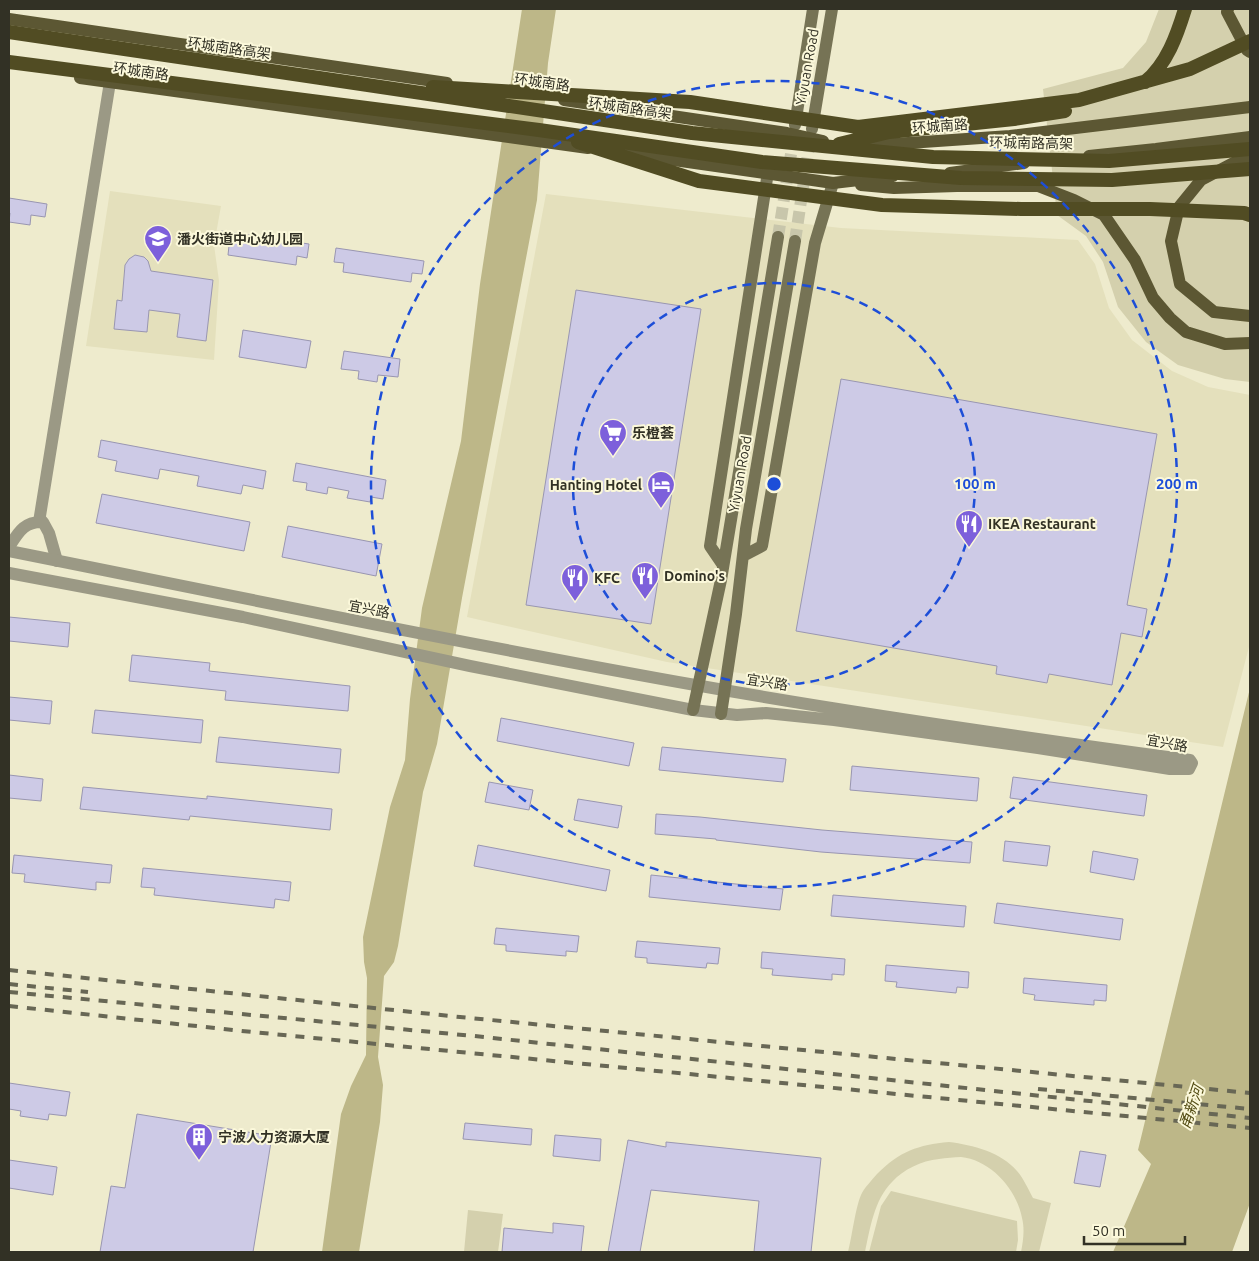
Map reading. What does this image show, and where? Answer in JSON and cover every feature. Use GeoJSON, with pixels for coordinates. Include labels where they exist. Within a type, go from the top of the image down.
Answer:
{"type":"FeatureCollection","features":[{"type":"Feature","properties":{"kind":"highway"},"geometry":{"type":"LineString","coordinates":[[835,145],[889,132],[1014,119],[1073,110],[1126,94],[1152,76],[1166,57],[1180,26],[1185,9]]}},
{"type":"Feature","properties":{"kind":"highway","name":"环城南路高架"},"geometry":{"type":"LineString","coordinates":[[9,32],[692,133],[933,157],[1109,162],[1250,149]]}},
{"type":"Feature","properties":{"kind":"highway"},"geometry":{"type":"LineString","coordinates":[[340,81],[690,102],[858,126],[1079,100],[1190,70],[1250,41]]}},
{"type":"Feature","properties":{"kind":"highway"},"geometry":{"type":"LineString","coordinates":[[9,62],[539,130],[762,162],[961,178],[1112,180],[1250,169]]}},
{"type":"Feature","properties":{"kind":"highway"},"geometry":{"type":"LineString","coordinates":[[539,130],[699,181],[882,205],[1021,209],[1150,208],[1244,213],[1250,215]]}},
{"type":"Feature","properties":{"kind":"main road","name":"Yiyuan Road"},"geometry":{"type":"LineString","coordinates":[[795,125],[813,9]]}},
{"type":"Feature","properties":{"kind":"main road","name":"Yiyuan Road"},"geometry":{"type":"LineString","coordinates":[[812,130],[832,9]]}},
{"type":"Feature","properties":{"kind":"main road"},"geometry":{"type":"LineString","coordinates":[[1228,9],[1227,12],[1247,50],[1250,52]]}},
{"type":"Feature","properties":{"kind":"main road","name":"环城南路"},"geometry":{"type":"LineString","coordinates":[[9,19],[787,132],[835,145],[894,144],[1010,136],[1250,107]]}},
{"type":"Feature","properties":{"kind":"main road","name":"环城南路"},"geometry":{"type":"LineString","coordinates":[[9,68],[833,182],[950,173],[1250,137]]}},
{"type":"Feature","properties":{"kind":"main road"},"geometry":{"type":"LineString","coordinates":[[1250,157],[1239,160],[1201,180],[1179,207],[1171,241],[1180,284],[1214,312],[1250,316]]}},
{"type":"Feature","properties":{"kind":"main road","name":"Yiyuan Road"},"geometry":{"type":"LineString","coordinates":[[723,565],[710,546],[768,172]]}},
{"type":"Feature","properties":{"kind":"main road"},"geometry":{"type":"LineString","coordinates":[[743,556],[762,546],[815,244],[833,182],[894,188],[1038,186],[1074,200],[1104,215],[1135,260],[1153,298],[1170,318],[1186,332],[1225,344],[1250,343]]}},
{"type":"Feature","properties":{"kind":"main road","name":"Yiyuan Road"},"geometry":{"type":"LineString","coordinates":[[693,710],[723,565],[778,237]]}},
{"type":"Feature","properties":{"kind":"main road","name":"Yiyuan Road"},"geometry":{"type":"LineString","coordinates":[[721,714],[746,529],[795,240]]}},
{"type":"Feature","properties":{"kind":"street"},"geometry":{"type":"LineString","coordinates":[[39,522],[110,82]]}},
{"type":"Feature","properties":{"kind":"street"},"geometry":{"type":"LineString","coordinates":[[9,547],[21,529],[33,522],[43,522],[50,533],[57,561]]}},
{"type":"Feature","properties":{"kind":"street","name":"宜兴路"},"geometry":{"type":"LineString","coordinates":[[9,551],[400,630],[699,686],[838,709],[1190,760],[1192,763],[1189,769],[1170,769],[834,720],[766,713],[721,714],[693,710],[470,666],[243,617],[9,573]]}},
{"type":"Feature","properties":{"kind":"shaded area"},"geometry":{"type":"Polygon","coordinates":[[[1159,9],[1250,9],[1250,382],[1225,379],[1178,365],[1146,342],[1118,307],[1103,262],[1086,236],[1057,215],[1043,89],[1123,68],[1146,42],[1159,9]]]}},
{"type":"Feature","properties":{"kind":"shaded area","name":"潘火街道中心幼儿园"},"geometry":{"type":"Polygon","coordinates":[[[110,191],[221,206],[214,245],[219,281],[214,360],[86,346],[110,191]]]}},
{"type":"Feature","properties":{"kind":"shaded area"},"geometry":{"type":"Polygon","coordinates":[[[546,194],[841,228],[1078,240],[1095,264],[1109,308],[1132,340],[1172,371],[1208,387],[1250,395],[1250,643],[1223,747],[667,662],[467,617],[546,194]]]}},
{"type":"Feature","properties":{"kind":"shaded area"},"geometry":{"type":"Polygon","coordinates":[[[949,1142],[977,1147],[995,1154],[1010,1164],[1019,1174],[1033,1198],[1051,1203],[1039,1252],[1021,1252],[1023,1222],[1019,1207],[1015,1197],[1001,1178],[982,1164],[972,1159],[961,1157],[932,1160],[913,1166],[897,1177],[886,1189],[877,1206],[865,1252],[848,1252],[861,1195],[877,1174],[885,1166],[910,1150],[949,1142]]]}},
{"type":"Feature","properties":{"kind":"shaded area"},"geometry":{"type":"Polygon","coordinates":[[[891,1191],[1017,1221],[1018,1240],[1016,1252],[869,1252],[881,1206],[891,1191]]]}},
{"type":"Feature","properties":{"kind":"shaded area"},"geometry":{"type":"Polygon","coordinates":[[[468,1210],[503,1214],[498,1252],[464,1252],[468,1210]]]}},
{"type":"Feature","properties":{"kind":"water"},"geometry":{"type":"Polygon","coordinates":[[[522,9],[556,9],[548,63],[537,200],[462,598],[437,744],[423,792],[398,946],[394,962],[384,976],[378,1057],[383,1085],[380,1122],[359,1252],[322,1252],[341,1114],[351,1086],[366,1055],[367,978],[363,937],[390,807],[405,760],[410,699],[422,608],[461,441],[480,284],[522,9]]]}},
{"type":"Feature","properties":{"kind":"water","name":"甬新河"},"geometry":{"type":"Polygon","coordinates":[[[1250,688],[1250,1203],[1232,1252],[1113,1252],[1151,1164],[1138,1150],[1250,688]]]}},
{"type":"Feature","properties":{"kind":"building"},"geometry":{"type":"Polygon","coordinates":[[[9,198],[47,204],[45,217],[31,215],[30,225],[9,222],[9,198]]]}},
{"type":"Feature","properties":{"kind":"building"},"geometry":{"type":"Polygon","coordinates":[[[221,231],[309,244],[307,258],[297,256],[296,265],[228,255],[229,246],[219,245],[221,231]]]}},
{"type":"Feature","properties":{"kind":"building"},"geometry":{"type":"Polygon","coordinates":[[[336,248],[424,261],[422,274],[412,273],[411,282],[343,272],[344,263],[334,262],[336,248]]]}},
{"type":"Feature","properties":{"kind":"building"},"geometry":{"type":"Polygon","coordinates":[[[135,255],[144,257],[148,261],[151,271],[213,280],[206,341],[177,337],[180,314],[149,310],[147,332],[114,329],[117,300],[122,301],[125,265],[135,255]]]}},
{"type":"Feature","properties":{"kind":"building","name":"乐橙荟"},"geometry":{"type":"Polygon","coordinates":[[[576,290],[701,309],[651,624],[526,605],[576,290]]]}},
{"type":"Feature","properties":{"kind":"building"},"geometry":{"type":"Polygon","coordinates":[[[243,330],[311,341],[306,368],[239,357],[243,330]]]}},
{"type":"Feature","properties":{"kind":"building"},"geometry":{"type":"Polygon","coordinates":[[[344,351],[400,359],[398,377],[378,375],[377,382],[358,379],[359,371],[341,369],[344,351]]]}},
{"type":"Feature","properties":{"kind":"building"},"geometry":{"type":"Polygon","coordinates":[[[841,379],[1157,434],[1127,605],[1147,609],[1142,637],[1121,633],[1112,685],[1049,674],[1047,683],[996,674],[997,666],[796,631],[841,379]]]}},
{"type":"Feature","properties":{"kind":"building"},"geometry":{"type":"Polygon","coordinates":[[[101,440],[266,471],[263,489],[243,485],[241,494],[197,486],[199,476],[160,469],[158,479],[115,471],[117,461],[98,457],[101,440]]]}},
{"type":"Feature","properties":{"kind":"building"},"geometry":{"type":"Polygon","coordinates":[[[296,463],[386,480],[383,499],[371,497],[370,502],[347,498],[349,491],[328,487],[327,494],[306,490],[307,483],[293,481],[296,463]]]}},
{"type":"Feature","properties":{"kind":"building"},"geometry":{"type":"Polygon","coordinates":[[[102,494],[250,522],[244,551],[96,523],[102,494]]]}},
{"type":"Feature","properties":{"kind":"building"},"geometry":{"type":"Polygon","coordinates":[[[288,526],[382,544],[376,576],[282,557],[288,526]]]}},
{"type":"Feature","properties":{"kind":"building"},"geometry":{"type":"Polygon","coordinates":[[[9,617],[70,623],[68,647],[9,641],[9,617]]]}},
{"type":"Feature","properties":{"kind":"building"},"geometry":{"type":"Polygon","coordinates":[[[132,655],[210,663],[209,671],[350,686],[348,711],[225,700],[226,691],[129,681],[132,655]]]}},
{"type":"Feature","properties":{"kind":"building"},"geometry":{"type":"Polygon","coordinates":[[[9,697],[52,701],[50,724],[9,720],[9,697]]]}},
{"type":"Feature","properties":{"kind":"building"},"geometry":{"type":"Polygon","coordinates":[[[95,710],[203,720],[201,743],[92,733],[95,710]]]}},
{"type":"Feature","properties":{"kind":"building"},"geometry":{"type":"Polygon","coordinates":[[[501,718],[634,743],[629,766],[497,741],[501,718]]]}},
{"type":"Feature","properties":{"kind":"building"},"geometry":{"type":"Polygon","coordinates":[[[219,737],[341,749],[339,773],[216,762],[219,737]]]}},
{"type":"Feature","properties":{"kind":"building"},"geometry":{"type":"Polygon","coordinates":[[[662,747],[786,759],[783,782],[659,770],[662,747]]]}},
{"type":"Feature","properties":{"kind":"building"},"geometry":{"type":"Polygon","coordinates":[[[852,766],[979,778],[977,801],[850,790],[852,766]]]}},
{"type":"Feature","properties":{"kind":"building"},"geometry":{"type":"Polygon","coordinates":[[[9,775],[43,779],[41,801],[9,798],[9,775]]]}},
{"type":"Feature","properties":{"kind":"building"},"geometry":{"type":"Polygon","coordinates":[[[1013,777],[1147,795],[1144,816],[1010,798],[1013,777]]]}},
{"type":"Feature","properties":{"kind":"building"},"geometry":{"type":"Polygon","coordinates":[[[489,782],[533,790],[529,810],[485,802],[489,782]]]}},
{"type":"Feature","properties":{"kind":"building"},"geometry":{"type":"Polygon","coordinates":[[[83,787],[207,799],[207,796],[332,809],[330,830],[190,816],[189,820],[80,809],[83,787]]]}},
{"type":"Feature","properties":{"kind":"building"},"geometry":{"type":"Polygon","coordinates":[[[578,799],[622,806],[618,828],[574,820],[578,799]]]}},
{"type":"Feature","properties":{"kind":"building"},"geometry":{"type":"Polygon","coordinates":[[[656,814],[972,842],[970,863],[821,852],[716,839],[655,834],[656,814]]]}},
{"type":"Feature","properties":{"kind":"building"},"geometry":{"type":"Polygon","coordinates":[[[1005,841],[1050,846],[1047,866],[1003,861],[1005,841]]]}},
{"type":"Feature","properties":{"kind":"building"},"geometry":{"type":"Polygon","coordinates":[[[478,845],[610,870],[606,891],[474,866],[478,845]]]}},
{"type":"Feature","properties":{"kind":"building"},"geometry":{"type":"Polygon","coordinates":[[[1093,851],[1138,859],[1134,880],[1090,872],[1093,851]]]}},
{"type":"Feature","properties":{"kind":"building"},"geometry":{"type":"Polygon","coordinates":[[[14,855],[112,865],[110,883],[96,882],[96,890],[24,882],[25,874],[12,873],[14,855]]]}},
{"type":"Feature","properties":{"kind":"building"},"geometry":{"type":"Polygon","coordinates":[[[143,868],[291,882],[289,901],[275,899],[274,908],[154,895],[155,888],[141,887],[143,868]]]}},
{"type":"Feature","properties":{"kind":"building"},"geometry":{"type":"Polygon","coordinates":[[[651,875],[783,889],[780,910],[649,897],[651,875]]]}},
{"type":"Feature","properties":{"kind":"building"},"geometry":{"type":"Polygon","coordinates":[[[833,895],[966,906],[964,927],[831,916],[833,895]]]}},
{"type":"Feature","properties":{"kind":"building"},"geometry":{"type":"Polygon","coordinates":[[[997,903],[1123,919],[1120,940],[994,923],[997,903]]]}},
{"type":"Feature","properties":{"kind":"building"},"geometry":{"type":"Polygon","coordinates":[[[496,928],[579,936],[577,952],[566,951],[566,956],[506,951],[506,945],[494,944],[496,928]]]}},
{"type":"Feature","properties":{"kind":"building"},"geometry":{"type":"Polygon","coordinates":[[[637,941],[720,948],[718,964],[707,963],[706,968],[647,963],[647,958],[635,957],[637,941]]]}},
{"type":"Feature","properties":{"kind":"building"},"geometry":{"type":"Polygon","coordinates":[[[762,952],[845,959],[844,975],[832,974],[832,980],[772,975],[773,969],[761,968],[762,952]]]}},
{"type":"Feature","properties":{"kind":"building"},"geometry":{"type":"Polygon","coordinates":[[[886,965],[969,972],[968,988],[957,987],[956,993],[896,987],[897,982],[885,981],[886,965]]]}},
{"type":"Feature","properties":{"kind":"building"},"geometry":{"type":"Polygon","coordinates":[[[1024,978],[1107,985],[1106,1001],[1094,1000],[1094,1005],[1034,1000],[1035,995],[1023,993],[1024,978]]]}},
{"type":"Feature","properties":{"kind":"building"},"geometry":{"type":"Polygon","coordinates":[[[9,1083],[70,1092],[66,1116],[49,1114],[48,1120],[20,1116],[21,1111],[9,1109],[9,1083]]]}},
{"type":"Feature","properties":{"kind":"building","name":"宁波人力资源大厦"},"geometry":{"type":"Polygon","coordinates":[[[137,1114],[272,1136],[253,1252],[100,1252],[111,1186],[125,1188],[137,1114]]]}},
{"type":"Feature","properties":{"kind":"building"},"geometry":{"type":"Polygon","coordinates":[[[465,1123],[532,1129],[531,1145],[463,1139],[465,1123]]]}},
{"type":"Feature","properties":{"kind":"building"},"geometry":{"type":"Polygon","coordinates":[[[555,1135],[601,1139],[600,1161],[553,1156],[555,1135]]]}},
{"type":"Feature","properties":{"kind":"building"},"geometry":{"type":"Polygon","coordinates":[[[628,1140],[666,1147],[666,1142],[821,1158],[811,1252],[754,1252],[759,1201],[651,1190],[640,1252],[608,1252],[628,1140]]]}},
{"type":"Feature","properties":{"kind":"building"},"geometry":{"type":"Polygon","coordinates":[[[1080,1151],[1106,1155],[1100,1187],[1074,1183],[1080,1151]]]}},
{"type":"Feature","properties":{"kind":"building"},"geometry":{"type":"Polygon","coordinates":[[[9,1160],[57,1167],[53,1195],[9,1188],[9,1160]]]}},
{"type":"Feature","properties":{"kind":"building"},"geometry":{"type":"Polygon","coordinates":[[[553,1223],[584,1226],[581,1252],[502,1252],[504,1228],[553,1233],[553,1223]]]}},
{"type":"Feature","properties":{"kind":"tunnel"},"geometry":{"type":"LineString","coordinates":[[795,241],[811,134]]}},
{"type":"Feature","properties":{"kind":"tunnel"},"geometry":{"type":"LineString","coordinates":[[778,237],[794,135]]}},
{"type":"Feature","properties":{"kind":"railway"},"geometry":{"type":"LineString","coordinates":[[9,970],[460,1017],[1250,1093]]}},
{"type":"Feature","properties":{"kind":"railway"},"geometry":{"type":"LineString","coordinates":[[9,984],[88,992]]}},
{"type":"Feature","properties":{"kind":"railway"},"geometry":{"type":"LineString","coordinates":[[9,992],[474,1036],[1250,1118]]}},
{"type":"Feature","properties":{"kind":"railway"},"geometry":{"type":"LineString","coordinates":[[9,1006],[252,1032],[1250,1128]]}},
{"type":"Feature","properties":{"kind":"railway"},"geometry":{"type":"LineString","coordinates":[[1038,1089],[1250,1109]]}},
{"type":"Feature","properties":{"kind":"place","name":"潘火街道中心幼儿园"},"geometry":{"type":"Point","coordinates":[158,263]}},
{"type":"Feature","properties":{"kind":"place","name":"乐橙荟"},"geometry":{"type":"Point","coordinates":[613,457]}},
{"type":"Feature","properties":{"kind":"place","name":"Hanting Hotel"},"geometry":{"type":"Point","coordinates":[661,509]}},
{"type":"Feature","properties":{"kind":"place","name":"IKEA Restaurant"},"geometry":{"type":"Point","coordinates":[969,548]}},
{"type":"Feature","properties":{"kind":"place","name":"Domino's"},"geometry":{"type":"Point","coordinates":[645,600]}},
{"type":"Feature","properties":{"kind":"place","name":"KFC"},"geometry":{"type":"Point","coordinates":[575,602]}},
{"type":"Feature","properties":{"kind":"place","name":"宁波人力资源大厦"},"geometry":{"type":"Point","coordinates":[199,1161]}}]}
